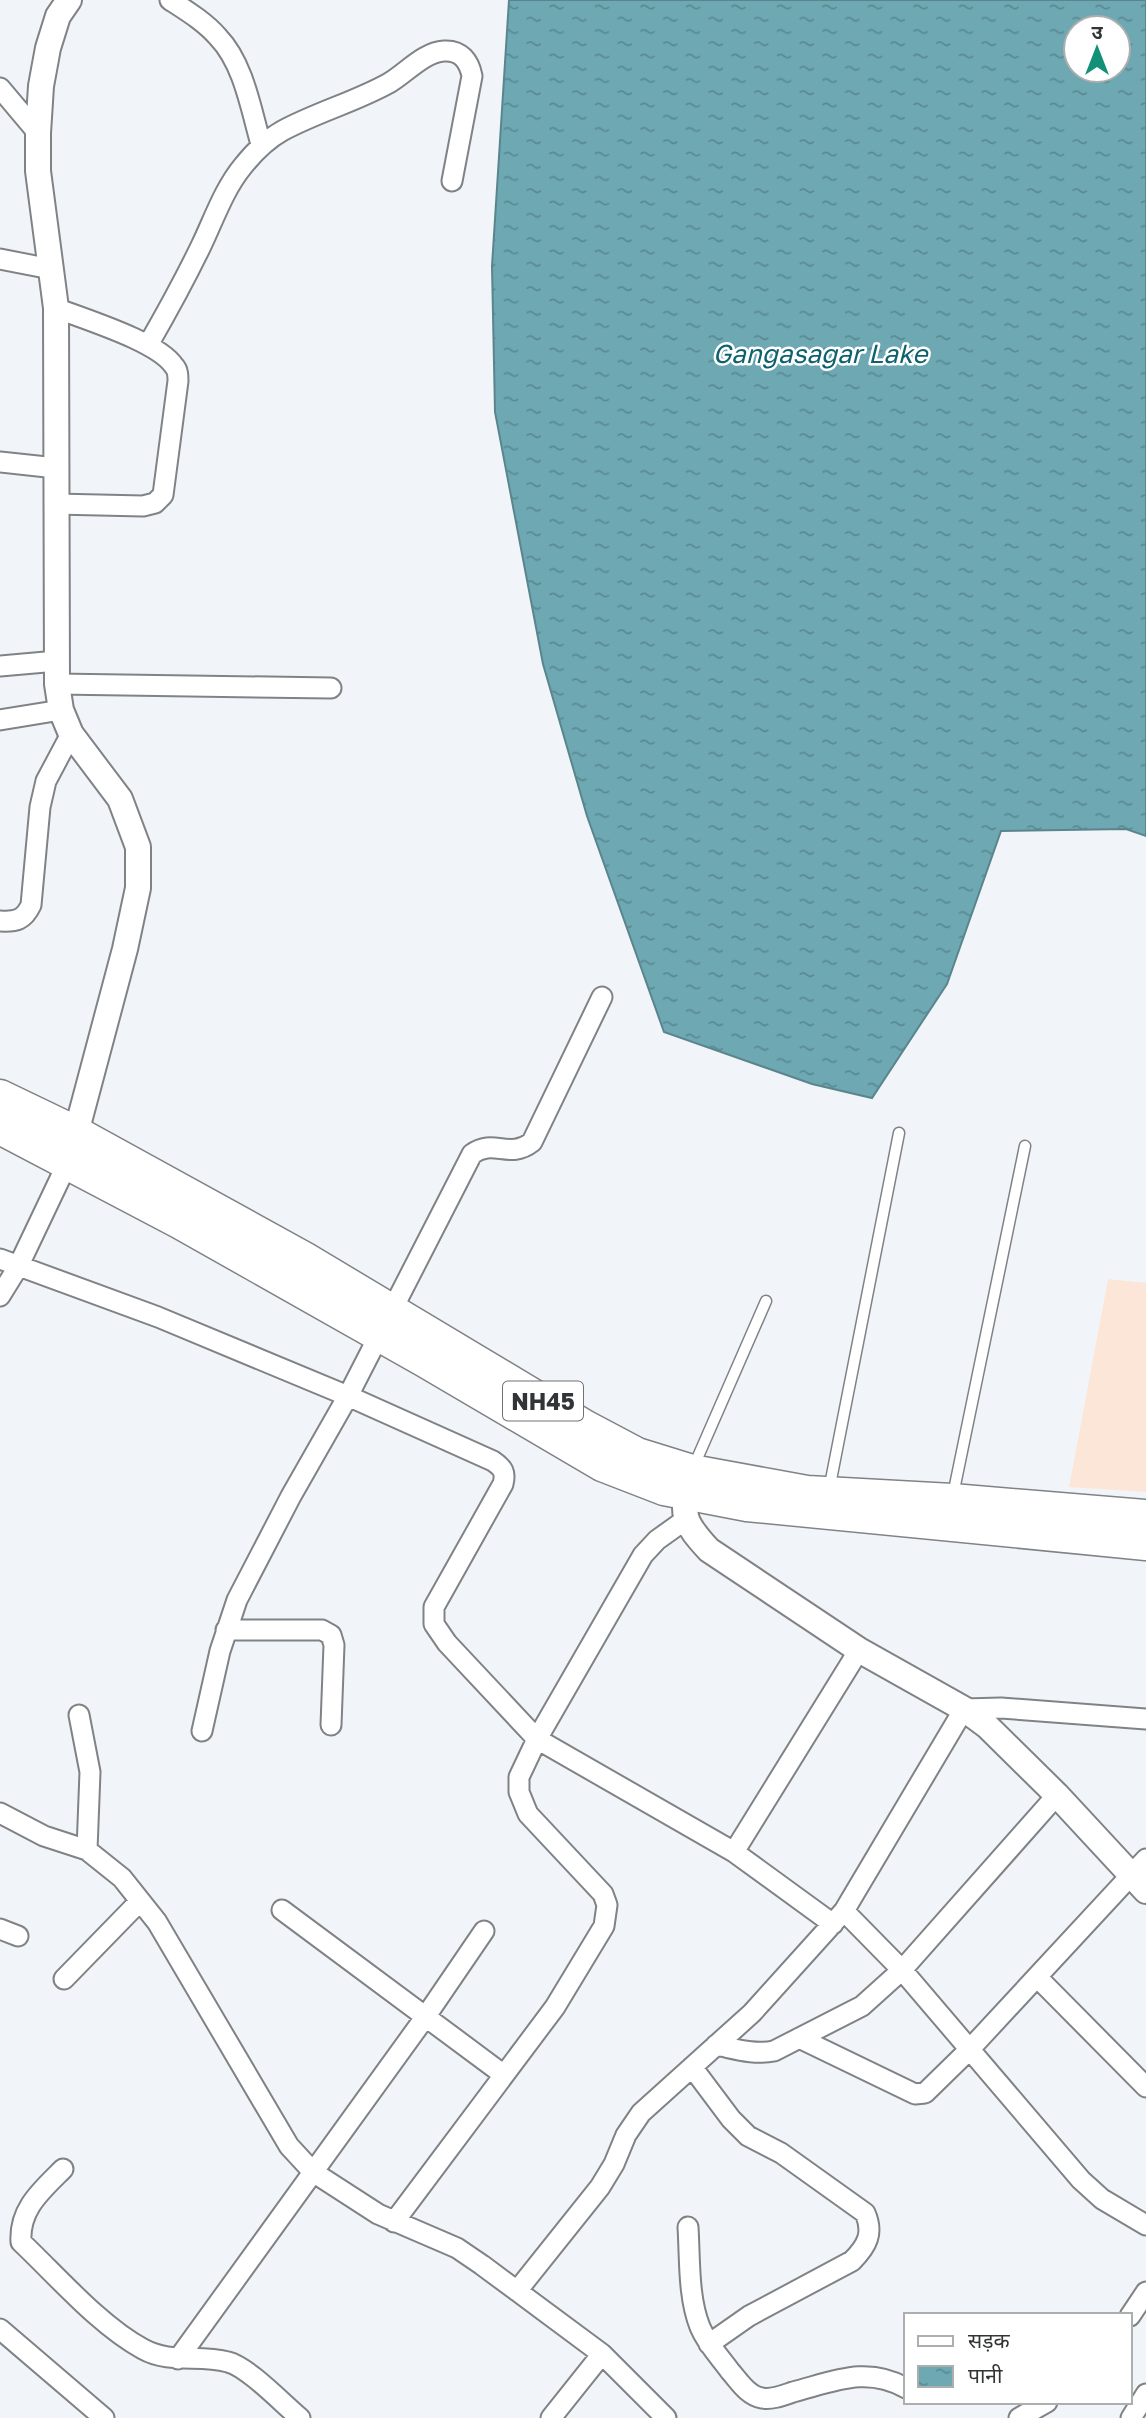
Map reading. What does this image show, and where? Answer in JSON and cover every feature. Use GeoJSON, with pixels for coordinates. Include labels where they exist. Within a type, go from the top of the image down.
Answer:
{"type":"FeatureCollection","features":[{"type":"Feature","properties":{"kind":"highway","name":"NH45"},"geometry":{"type":"LineString","coordinates":[[0,1096],[77,1133],[304,1258],[386,1324],[602,1465],[642,1482],[688,1495],[802,1512],[1146,1544]]}},
{"type":"Feature","properties":{"kind":"highway","name":"NH45"},"geometry":{"type":"LineString","coordinates":[[0,1128],[178,1222],[386,1324]]}},
{"type":"Feature","properties":{"kind":"highway","name":"NH45"},"geometry":{"type":"LineString","coordinates":[[688,1495],[760,1485],[829,1493],[1146,1516]]}},
{"type":"Feature","properties":{"kind":"street"},"geometry":{"type":"LineString","coordinates":[[0,1296],[18,1267],[67,1164],[125,949],[138,888],[138,847],[120,799],[71,734],[61,710],[57,673],[56,308],[38,171],[38,133],[41,86],[48,48],[58,16],[69,0]]}},
{"type":"Feature","properties":{"kind":"street"},"geometry":{"type":"LineString","coordinates":[[170,0],[196,17],[220,38],[234,60],[261,144]]}},
{"type":"Feature","properties":{"kind":"street"},"geometry":{"type":"LineString","coordinates":[[148,345],[190,267],[227,189],[261,144],[283,130],[366,96],[430,55],[441,51],[454,51],[462,55],[470,65],[472,76],[452,181]]}},
{"type":"Feature","properties":{"kind":"street"},"geometry":{"type":"LineString","coordinates":[[0,88],[38,133]]}},
{"type":"Feature","properties":{"kind":"street"},"geometry":{"type":"LineString","coordinates":[[0,260],[51,269]]}},
{"type":"Feature","properties":{"kind":"street"},"geometry":{"type":"LineString","coordinates":[[55,504],[144,506],[155,503],[163,495],[178,372],[174,364],[148,345],[56,308]]}},
{"type":"Feature","properties":{"kind":"street"},"geometry":{"type":"LineString","coordinates":[[0,462],[56,468]]}},
{"type":"Feature","properties":{"kind":"street"},"geometry":{"type":"LineString","coordinates":[[0,666],[57,673],[331,688]]}},
{"type":"Feature","properties":{"kind":"street"},"geometry":{"type":"LineString","coordinates":[[0,720],[61,710]]}},
{"type":"Feature","properties":{"kind":"street"},"geometry":{"type":"LineString","coordinates":[[0,921],[18,921],[26,915],[31,905],[40,807],[46,781],[71,734]]}},
{"type":"Feature","properties":{"kind":"street"},"geometry":{"type":"LineString","coordinates":[[202,1731],[226,1630],[237,1600],[386,1324],[472,1154],[480,1148],[523,1150],[532,1142],[602,997]]}},
{"type":"Feature","properties":{"kind":"street"},"geometry":{"type":"LineString","coordinates":[[0,1259],[158,1317],[348,1396],[494,1461],[503,1468],[503,1484],[434,1607],[434,1624],[447,1643],[537,1739],[734,1852],[838,1918],[902,1970],[1080,2180],[1102,2199],[1146,2225]]}},
{"type":"Feature","properties":{"kind":"street"},"geometry":{"type":"LineString","coordinates":[[688,1495],[693,1534],[709,1550],[859,1650],[964,1709],[987,1726],[1141,1875],[925,2093],[915,2094],[799,2038]]}},
{"type":"Feature","properties":{"kind":"street"},"geometry":{"type":"LineString","coordinates":[[394,2222],[555,2007],[604,1926],[607,1905],[603,1894],[528,1814],[522,1803],[519,1777],[537,1739],[643,1555],[657,1540],[688,1495]]}},
{"type":"Feature","properties":{"kind":"street"},"geometry":{"type":"LineString","coordinates":[[226,1630],[322,1630],[331,1635],[334,1645],[331,1725]]}},
{"type":"Feature","properties":{"kind":"street"},"geometry":{"type":"LineString","coordinates":[[734,1852],[859,1650]]}},
{"type":"Feature","properties":{"kind":"street"},"geometry":{"type":"LineString","coordinates":[[964,1709],[1000,1708],[1146,1719]]}},
{"type":"Feature","properties":{"kind":"street"},"geometry":{"type":"LineString","coordinates":[[517,2291],[600,2187],[614,2164],[626,2135],[641,2113],[752,2013],[838,1918],[964,1709]]}},
{"type":"Feature","properties":{"kind":"street"},"geometry":{"type":"LineString","coordinates":[[79,1715],[90,1772],[87,1850]]}},
{"type":"Feature","properties":{"kind":"street"},"geometry":{"type":"LineString","coordinates":[[716,2045],[762,2053],[774,2051],[862,2006],[902,1970],[1057,1795]]}},
{"type":"Feature","properties":{"kind":"street"},"geometry":{"type":"LineString","coordinates":[[0,1814],[44,1836],[87,1850],[122,1878],[157,1922],[289,2146],[313,2172],[394,2222],[457,2248],[602,2354],[666,2418]]}},
{"type":"Feature","properties":{"kind":"street"},"geometry":{"type":"LineString","coordinates":[[64,1979],[140,1901]]}},
{"type":"Feature","properties":{"kind":"street"},"geometry":{"type":"LineString","coordinates":[[282,1910],[504,2076]]}},
{"type":"Feature","properties":{"kind":"street"},"geometry":{"type":"LineString","coordinates":[[178,2359],[426,2016],[484,1931]]}},
{"type":"Feature","properties":{"kind":"street"},"geometry":{"type":"LineString","coordinates":[[1037,1977],[1146,2087]]}},
{"type":"Feature","properties":{"kind":"street"},"geometry":{"type":"LineString","coordinates":[[692,2067],[731,2119],[748,2136],[781,2153],[865,2213],[870,2224],[863,2250],[852,2261],[749,2316],[709,2344]]}},
{"type":"Feature","properties":{"kind":"street"},"geometry":{"type":"LineString","coordinates":[[63,2169],[26,2210],[20,2231],[21,2242],[101,2318],[141,2348],[156,2355],[178,2359],[230,2362],[242,2369],[299,2418]]}},
{"type":"Feature","properties":{"kind":"street"},"geometry":{"type":"LineString","coordinates":[[688,2227],[695,2311],[709,2344],[743,2387],[752,2394],[762,2398],[776,2397],[838,2380],[864,2376],[890,2379],[904,2387]]}},
{"type":"Feature","properties":{"kind":"street"},"geometry":{"type":"LineString","coordinates":[[1132,2313],[1146,2292]]}},
{"type":"Feature","properties":{"kind":"street"},"geometry":{"type":"LineString","coordinates":[[0,2329],[104,2418]]}},
{"type":"Feature","properties":{"kind":"street"},"geometry":{"type":"LineString","coordinates":[[551,2418],[602,2354]]}},
{"type":"Feature","properties":{"kind":"street"},"geometry":{"type":"LineString","coordinates":[[1132,2418],[1146,2394]]}},
{"type":"Feature","properties":{"kind":"street"},"geometry":{"type":"LineString","coordinates":[[1022,2416],[1043,2404]]}},
{"type":"Feature","properties":{"kind":"lane"},"geometry":{"type":"LineString","coordinates":[[829,1493],[899,1133]]}},
{"type":"Feature","properties":{"kind":"lane"},"geometry":{"type":"LineString","coordinates":[[952,1500],[1025,1146]]}},
{"type":"Feature","properties":{"kind":"lane"},"geometry":{"type":"LineString","coordinates":[[688,1495],[766,1301]]}},
{"type":"Feature","properties":{"kind":"shaded area"},"geometry":{"type":"Polygon","coordinates":[[[1108,1279],[1146,1283],[1146,1492],[1069,1487],[1108,1279]]]}},
{"type":"Feature","properties":{"kind":"water","name":"Gangasagar Lake"},"geometry":{"type":"Polygon","coordinates":[[[509,0],[1146,0],[1146,836],[1126,829],[1001,831],[947,984],[872,1098],[812,1084],[664,1032],[587,816],[543,664],[495,412],[492,266],[509,0]]]}}]}
